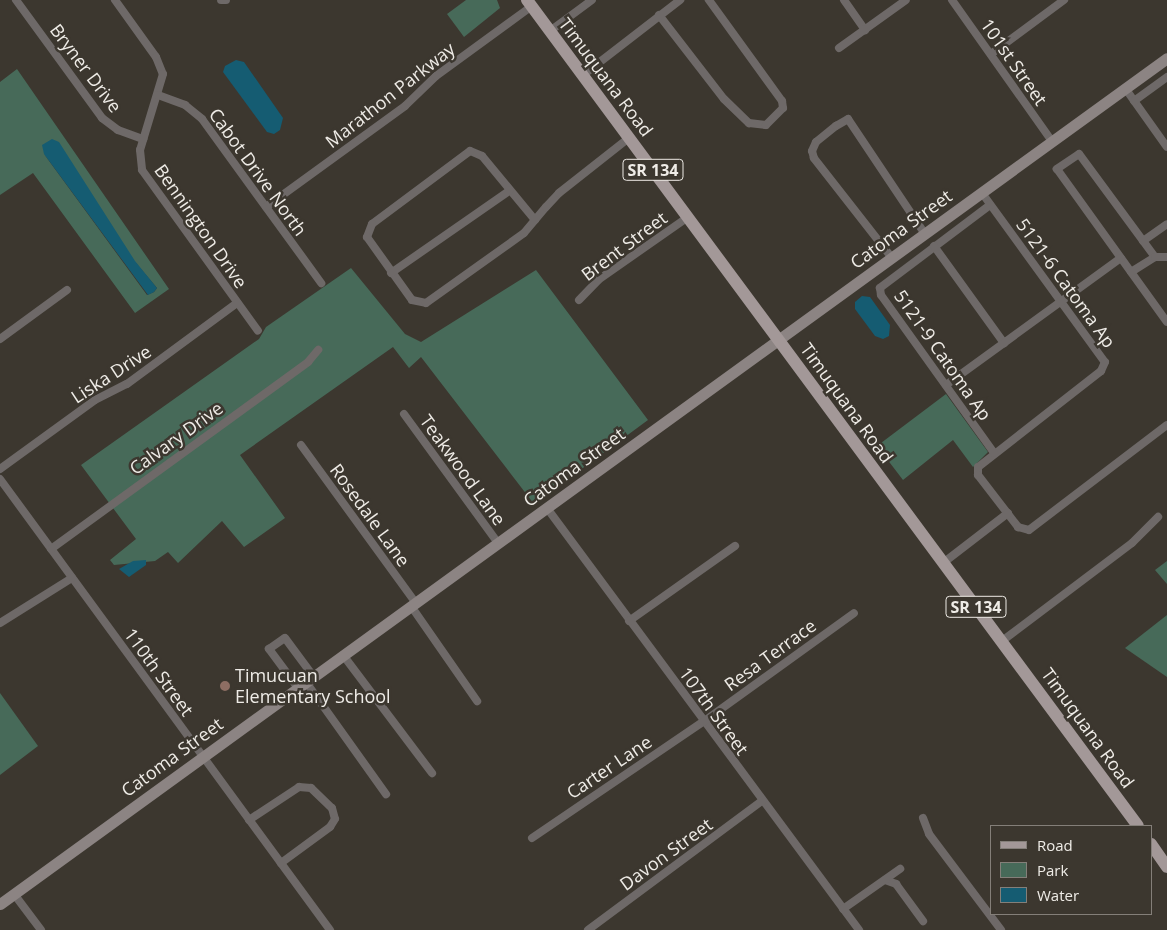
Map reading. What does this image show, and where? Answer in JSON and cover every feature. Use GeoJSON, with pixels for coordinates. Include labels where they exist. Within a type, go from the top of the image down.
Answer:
{"type":"FeatureCollection","features":[{"type":"Feature","properties":{"kind":"main road","name":"Timuquana Road"},"geometry":{"type":"LineString","coordinates":[[529,3],[1137,825]]}},
{"type":"Feature","properties":{"kind":"main road"},"geometry":{"type":"LineString","coordinates":[[1152,845],[1167,867]]}},
{"type":"Feature","properties":{"kind":"street","name":"Bryner Drive"},"geometry":{"type":"LineString","coordinates":[[16,0],[102,118],[118,130],[143,139]]}},
{"type":"Feature","properties":{"kind":"street","name":"Bennington Drive"},"geometry":{"type":"LineString","coordinates":[[115,0],[161,65],[162,83],[143,139],[140,160],[148,181],[258,331]]}},
{"type":"Feature","properties":{"kind":"street"},"geometry":{"type":"LineString","coordinates":[[221,0],[226,0]]}},
{"type":"Feature","properties":{"kind":"street"},"geometry":{"type":"LineString","coordinates":[[550,31],[592,0]]}},
{"type":"Feature","properties":{"kind":"street"},"geometry":{"type":"LineString","coordinates":[[583,76],[680,0]]}},
{"type":"Feature","properties":{"kind":"street"},"geometry":{"type":"LineString","coordinates":[[659,15],[724,99],[749,124],[766,124],[783,108],[782,101],[709,0]]}},
{"type":"Feature","properties":{"kind":"street"},"geometry":{"type":"LineString","coordinates":[[844,0],[865,30]]}},
{"type":"Feature","properties":{"kind":"street"},"geometry":{"type":"LineString","coordinates":[[839,48],[906,0]]}},
{"type":"Feature","properties":{"kind":"street","name":"101st Street"},"geometry":{"type":"LineString","coordinates":[[952,0],[1052,141]]}},
{"type":"Feature","properties":{"kind":"street"},"geometry":{"type":"LineString","coordinates":[[991,54],[1064,0]]}},
{"type":"Feature","properties":{"kind":"street","name":"Marathon Parkway"},"geometry":{"type":"LineString","coordinates":[[266,207],[405,106],[436,76],[529,3]]}},
{"type":"Feature","properties":{"kind":"street","name":"Catoma Street"},"geometry":{"type":"LineString","coordinates":[[0,904],[1167,58]]}},
{"type":"Feature","properties":{"kind":"street"},"geometry":{"type":"LineString","coordinates":[[1134,101],[1167,77]]}},
{"type":"Feature","properties":{"kind":"street"},"geometry":{"type":"LineString","coordinates":[[1125,88],[1167,147]]}},
{"type":"Feature","properties":{"kind":"street","name":"Cabot Drive North"},"geometry":{"type":"LineString","coordinates":[[158,96],[185,105],[202,119],[321,283]]}},
{"type":"Feature","properties":{"kind":"street"},"geometry":{"type":"LineString","coordinates":[[892,258],[814,158],[812,151],[816,142],[848,118],[925,234]]}},
{"type":"Feature","properties":{"kind":"street"},"geometry":{"type":"LineString","coordinates":[[535,220],[509,191],[482,156],[470,151],[369,228],[366,238],[412,300],[426,303],[524,233],[559,193],[629,138]]}},
{"type":"Feature","properties":{"kind":"street"},"geometry":{"type":"LineString","coordinates":[[1155,257],[1079,154],[1057,169],[1167,322]]}},
{"type":"Feature","properties":{"kind":"street"},"geometry":{"type":"LineString","coordinates":[[391,273],[509,191]]}},
{"type":"Feature","properties":{"kind":"street","name":"5121-6 Catoma Ap"},"geometry":{"type":"LineString","coordinates":[[982,193],[1104,358],[1104,366],[980,464],[977,471],[1018,527],[1029,530],[1167,425]]}},
{"type":"Feature","properties":{"kind":"street","name":"5121-9 Catoma Ap"},"geometry":{"type":"LineString","coordinates":[[990,205],[884,283],[881,295],[994,453]]}},
{"type":"Feature","properties":{"kind":"street","name":"Brent Street"},"geometry":{"type":"LineString","coordinates":[[579,300],[598,280],[688,217]]}},
{"type":"Feature","properties":{"kind":"street"},"geometry":{"type":"LineString","coordinates":[[1143,241],[1167,224]]}},
{"type":"Feature","properties":{"kind":"street"},"geometry":{"type":"LineString","coordinates":[[934,246],[1004,343]]}},
{"type":"Feature","properties":{"kind":"street"},"geometry":{"type":"LineString","coordinates":[[1130,272],[1155,257],[1167,257]]}},
{"type":"Feature","properties":{"kind":"street"},"geometry":{"type":"LineString","coordinates":[[946,385],[1062,303],[1121,258]]}},
{"type":"Feature","properties":{"kind":"street"},"geometry":{"type":"LineString","coordinates":[[0,339],[68,290]]}},
{"type":"Feature","properties":{"kind":"street","name":"Liska Drive"},"geometry":{"type":"LineString","coordinates":[[0,469],[95,400],[127,384],[237,303]]}},
{"type":"Feature","properties":{"kind":"street","name":"Calvary Drive"},"geometry":{"type":"LineString","coordinates":[[51,549],[308,362],[318,350]]}},
{"type":"Feature","properties":{"kind":"street","name":"Teakwood Lane"},"geometry":{"type":"LineString","coordinates":[[404,414],[498,543]]}},
{"type":"Feature","properties":{"kind":"street","name":"Rosedale Lane"},"geometry":{"type":"LineString","coordinates":[[301,445],[478,701]]}},
{"type":"Feature","properties":{"kind":"street","name":"110th Street"},"geometry":{"type":"LineString","coordinates":[[0,479],[330,930]]}},
{"type":"Feature","properties":{"kind":"street","name":"107th Street"},"geometry":{"type":"LineString","coordinates":[[547,508],[703,722],[859,930]]}},
{"type":"Feature","properties":{"kind":"street"},"geometry":{"type":"LineString","coordinates":[[943,563],[1008,513]]}},
{"type":"Feature","properties":{"kind":"street"},"geometry":{"type":"LineString","coordinates":[[1002,642],[1132,544],[1158,517]]}},
{"type":"Feature","properties":{"kind":"street"},"geometry":{"type":"LineString","coordinates":[[629,621],[736,546]]}},
{"type":"Feature","properties":{"kind":"street"},"geometry":{"type":"LineString","coordinates":[[0,623],[72,578]]}},
{"type":"Feature","properties":{"kind":"street","name":"Resa Terrace"},"geometry":{"type":"LineString","coordinates":[[703,722],[854,613]]}},
{"type":"Feature","properties":{"kind":"street"},"geometry":{"type":"LineString","coordinates":[[306,682],[269,649],[285,638],[306,682],[386,794]]}},
{"type":"Feature","properties":{"kind":"street"},"geometry":{"type":"LineString","coordinates":[[343,655],[432,773]]}},
{"type":"Feature","properties":{"kind":"street","name":"Carter Lane"},"geometry":{"type":"LineString","coordinates":[[532,838],[703,722]]}},
{"type":"Feature","properties":{"kind":"street"},"geometry":{"type":"LineString","coordinates":[[249,820],[298,787],[305,786],[332,808],[335,820],[330,827],[281,864]]}},
{"type":"Feature","properties":{"kind":"street","name":"Davon Street"},"geometry":{"type":"LineString","coordinates":[[588,930],[762,801]]}},
{"type":"Feature","properties":{"kind":"street"},"geometry":{"type":"LineString","coordinates":[[923,818],[929,834],[1001,930]]}},
{"type":"Feature","properties":{"kind":"street"},"geometry":{"type":"LineString","coordinates":[[843,909],[900,869]]}},
{"type":"Feature","properties":{"kind":"street"},"geometry":{"type":"LineString","coordinates":[[885,880],[896,884],[923,921]]}},
{"type":"Feature","properties":{"kind":"street"},"geometry":{"type":"LineString","coordinates":[[14,894],[41,930]]}},
{"type":"Feature","properties":{"kind":"green space"},"geometry":{"type":"Polygon","coordinates":[[[466,0],[497,0],[500,8],[464,37],[447,14],[466,0]]]}},
{"type":"Feature","properties":{"kind":"green space"},"geometry":{"type":"Polygon","coordinates":[[[17,69],[169,289],[135,313],[33,173],[0,195],[0,82],[17,69]],[[44,154],[147,295],[154,292],[157,288],[44,154]]]}},
{"type":"Feature","properties":{"kind":"green space"},"geometry":{"type":"Polygon","coordinates":[[[351,268],[405,334],[421,342],[536,270],[648,420],[534,504],[421,357],[409,368],[393,347],[240,455],[285,518],[244,547],[222,521],[178,563],[168,552],[155,561],[114,565],[110,560],[136,539],[81,465],[259,339],[266,327],[351,268]]]}},
{"type":"Feature","properties":{"kind":"green space"},"geometry":{"type":"Polygon","coordinates":[[[946,394],[988,452],[973,467],[953,440],[903,480],[877,446],[946,394]]]}},
{"type":"Feature","properties":{"kind":"green space"},"geometry":{"type":"Polygon","coordinates":[[[1167,561],[1167,584],[1155,570],[1167,561]]]}},
{"type":"Feature","properties":{"kind":"green space"},"geometry":{"type":"Polygon","coordinates":[[[1167,615],[1167,677],[1125,648],[1167,615]]]}},
{"type":"Feature","properties":{"kind":"green space"},"geometry":{"type":"Polygon","coordinates":[[[0,693],[38,746],[0,775],[0,693]]]}},
{"type":"Feature","properties":{"kind":"water"},"geometry":{"type":"Polygon","coordinates":[[[236,60],[244,62],[283,118],[280,130],[274,134],[267,132],[223,72],[225,66],[236,60]]]}},
{"type":"Feature","properties":{"kind":"water"},"geometry":{"type":"Polygon","coordinates":[[[52,139],[59,142],[135,261],[157,288],[154,292],[148,295],[44,154],[42,145],[52,139]]]}},
{"type":"Feature","properties":{"kind":"water"},"geometry":{"type":"Polygon","coordinates":[[[862,296],[870,297],[890,325],[889,336],[883,339],[875,336],[855,309],[855,302],[862,296]]]}},
{"type":"Feature","properties":{"kind":"water"},"geometry":{"type":"Polygon","coordinates":[[[146,560],[146,565],[129,577],[119,569],[133,561],[146,560]]]}},
{"type":"Feature","properties":{"kind":"place","name":"Timucuan Elementary School"},"geometry":{"type":"Point","coordinates":[225,686]}}]}
